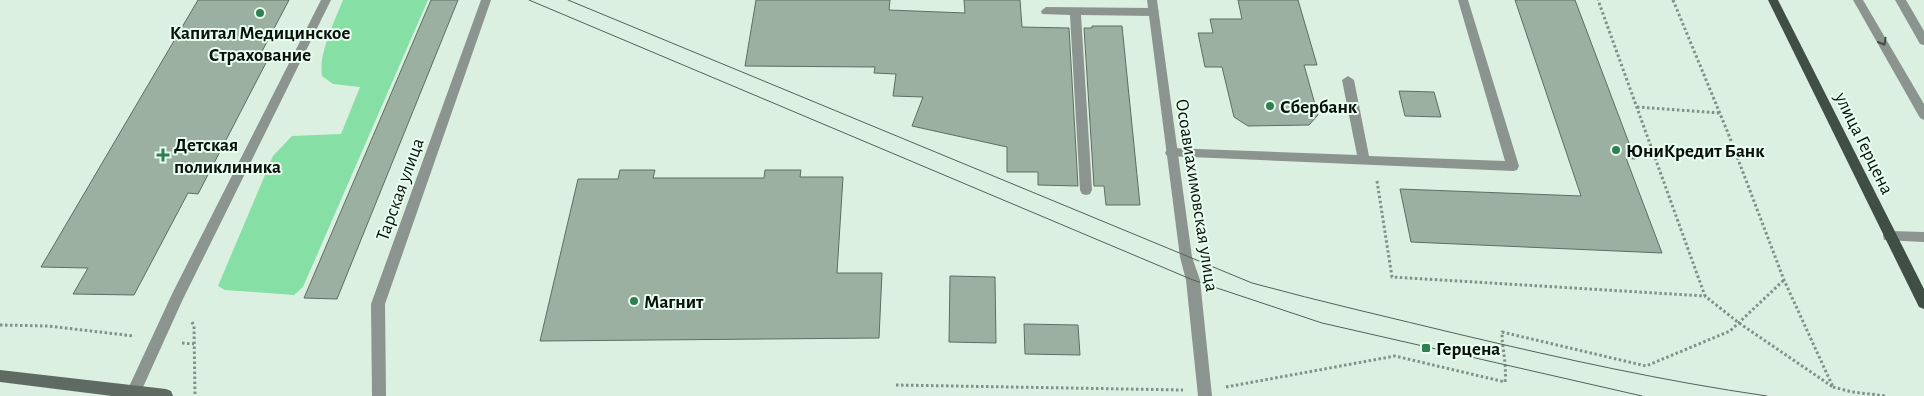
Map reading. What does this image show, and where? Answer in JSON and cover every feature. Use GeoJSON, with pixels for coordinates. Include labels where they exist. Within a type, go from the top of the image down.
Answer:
{"type":"FeatureCollection","features":[{"type":"Feature","properties":{"kind":"main road","name":"улица Герцена"},"geometry":{"type":"LineString","coordinates":[[1773,0],[1924,303]]}},
{"type":"Feature","properties":{"kind":"street"},"geometry":{"type":"LineString","coordinates":[[134,391],[326,0]]}},
{"type":"Feature","properties":{"kind":"street","name":"Тарская улица"},"geometry":{"type":"LineString","coordinates":[[378,396],[378,304],[486,0]]}},
{"type":"Feature","properties":{"kind":"street"},"geometry":{"type":"LineString","coordinates":[[1171,153],[1513,166],[1463,0]]}},
{"type":"Feature","properties":{"kind":"street"},"geometry":{"type":"LineString","coordinates":[[1858,0],[1924,115]]}},
{"type":"Feature","properties":{"kind":"street"},"geometry":{"type":"LineString","coordinates":[[1900,0],[1924,41]]}},
{"type":"Feature","properties":{"kind":"street"},"geometry":{"type":"LineString","coordinates":[[1046,11],[1152,6]]}},
{"type":"Feature","properties":{"kind":"street","name":"Осоавиахимовская улица"},"geometry":{"type":"LineString","coordinates":[[1152,6],[1186,257],[1193,280],[1205,393]]}},
{"type":"Feature","properties":{"kind":"street"},"geometry":{"type":"LineString","coordinates":[[1075,11],[1086,190]]}},
{"type":"Feature","properties":{"kind":"street"},"geometry":{"type":"LineString","coordinates":[[1348,80],[1369,160]]}},
{"type":"Feature","properties":{"kind":"street"},"geometry":{"type":"LineString","coordinates":[[1890,236],[1924,237]]}},
{"type":"Feature","properties":{"kind":"street"},"geometry":{"type":"LineString","coordinates":[[0,376],[166,396]]}},
{"type":"Feature","properties":{"kind":"path"},"geometry":{"type":"LineString","coordinates":[[1598,0],[1705,296],[1739,323],[1833,388],[1888,396]]}},
{"type":"Feature","properties":{"kind":"path"},"geometry":{"type":"LineString","coordinates":[[1673,0],[1720,113],[1784,280],[1833,388]]}},
{"type":"Feature","properties":{"kind":"path"},"geometry":{"type":"LineString","coordinates":[[1637,107],[1720,113]]}},
{"type":"Feature","properties":{"kind":"path"},"geometry":{"type":"LineString","coordinates":[[1369,160],[1392,277],[1705,296]]}},
{"type":"Feature","properties":{"kind":"path"},"geometry":{"type":"LineString","coordinates":[[896,385],[1205,393],[1395,356],[1505,382],[1507,366],[1502,344],[1502,332],[1646,366],[1730,331],[1784,280]]}},
{"type":"Feature","properties":{"kind":"path"},"geometry":{"type":"LineString","coordinates":[[0,325],[48,326],[194,344]]}},
{"type":"Feature","properties":{"kind":"green space"},"geometry":{"type":"Polygon","coordinates":[[[343,0],[428,0],[303,287],[294,295],[225,290],[218,286],[273,156],[292,136],[341,134],[360,87],[333,84],[322,76],[321,68],[328,38],[343,0]]]}},
{"type":"Feature","properties":{"kind":"building","name":"Детская поликлиника"},"geometry":{"type":"Polygon","coordinates":[[[198,0],[289,0],[259,57],[269,57],[198,194],[188,193],[134,295],[73,294],[88,268],[41,267],[198,0]]]}},
{"type":"Feature","properties":{"kind":"building"},"geometry":{"type":"Polygon","coordinates":[[[431,0],[458,0],[337,299],[304,298],[431,0]]]}},
{"type":"Feature","properties":{"kind":"building"},"geometry":{"type":"Polygon","coordinates":[[[756,0],[890,0],[889,10],[965,13],[964,0],[1020,0],[1022,27],[1069,28],[1078,186],[1038,185],[1038,172],[1007,172],[1007,147],[912,126],[923,97],[893,96],[896,74],[874,73],[875,67],[745,66],[756,0]]]}},
{"type":"Feature","properties":{"kind":"building"},"geometry":{"type":"Polygon","coordinates":[[[1238,0],[1298,0],[1317,65],[1304,65],[1318,115],[1309,125],[1248,126],[1234,117],[1222,67],[1205,67],[1198,33],[1213,33],[1210,19],[1242,19],[1238,0]]]}},
{"type":"Feature","properties":{"kind":"building"},"geometry":{"type":"Polygon","coordinates":[[[1515,0],[1575,0],[1635,159],[1626,158],[1662,253],[1411,242],[1400,189],[1581,196],[1515,0]]]}},
{"type":"Feature","properties":{"kind":"building"},"geometry":{"type":"Polygon","coordinates":[[[1092,26],[1122,26],[1140,205],[1106,205],[1104,186],[1094,186],[1084,28],[1092,28],[1092,26]]]}},
{"type":"Feature","properties":{"kind":"building"},"geometry":{"type":"Polygon","coordinates":[[[1399,91],[1434,92],[1441,117],[1405,116],[1399,91]]]}},
{"type":"Feature","properties":{"kind":"building"},"geometry":{"type":"Polygon","coordinates":[[[620,170],[655,170],[653,178],[764,178],[765,170],[801,170],[800,177],[843,177],[837,273],[882,273],[879,338],[540,341],[578,179],[618,179],[620,170]]]}},
{"type":"Feature","properties":{"kind":"building"},"geometry":{"type":"Polygon","coordinates":[[[950,276],[995,277],[996,343],[949,342],[950,276]]]}},
{"type":"Feature","properties":{"kind":"building"},"geometry":{"type":"Polygon","coordinates":[[[1024,324],[1078,325],[1080,355],[1025,354],[1024,324]]]}},
{"type":"Feature","properties":{"kind":"tram line"},"geometry":{"type":"LineString","coordinates":[[529,0],[1193,280],[1322,323],[1642,396]]}},
{"type":"Feature","properties":{"kind":"tram line"},"geometry":{"type":"LineString","coordinates":[[568,0],[1252,283],[1576,361],[1690,384],[1767,396]]}},
{"type":"Feature","properties":{"kind":"place","name":"Капитал Медицинское Страхование"},"geometry":{"type":"Point","coordinates":[260,13]}},
{"type":"Feature","properties":{"kind":"place","name":"Сбербанк"},"geometry":{"type":"Point","coordinates":[1270,106]}},
{"type":"Feature","properties":{"kind":"place","name":"ЮниКредит Банк"},"geometry":{"type":"Point","coordinates":[1616,150]}},
{"type":"Feature","properties":{"kind":"place","name":"Детская поликлиника"},"geometry":{"type":"Point","coordinates":[163,155]}},
{"type":"Feature","properties":{"kind":"place","name":"Магнит"},"geometry":{"type":"Point","coordinates":[634,301]}},
{"type":"Feature","properties":{"kind":"place","name":"Герцена"},"geometry":{"type":"Point","coordinates":[1426,348]}}]}
